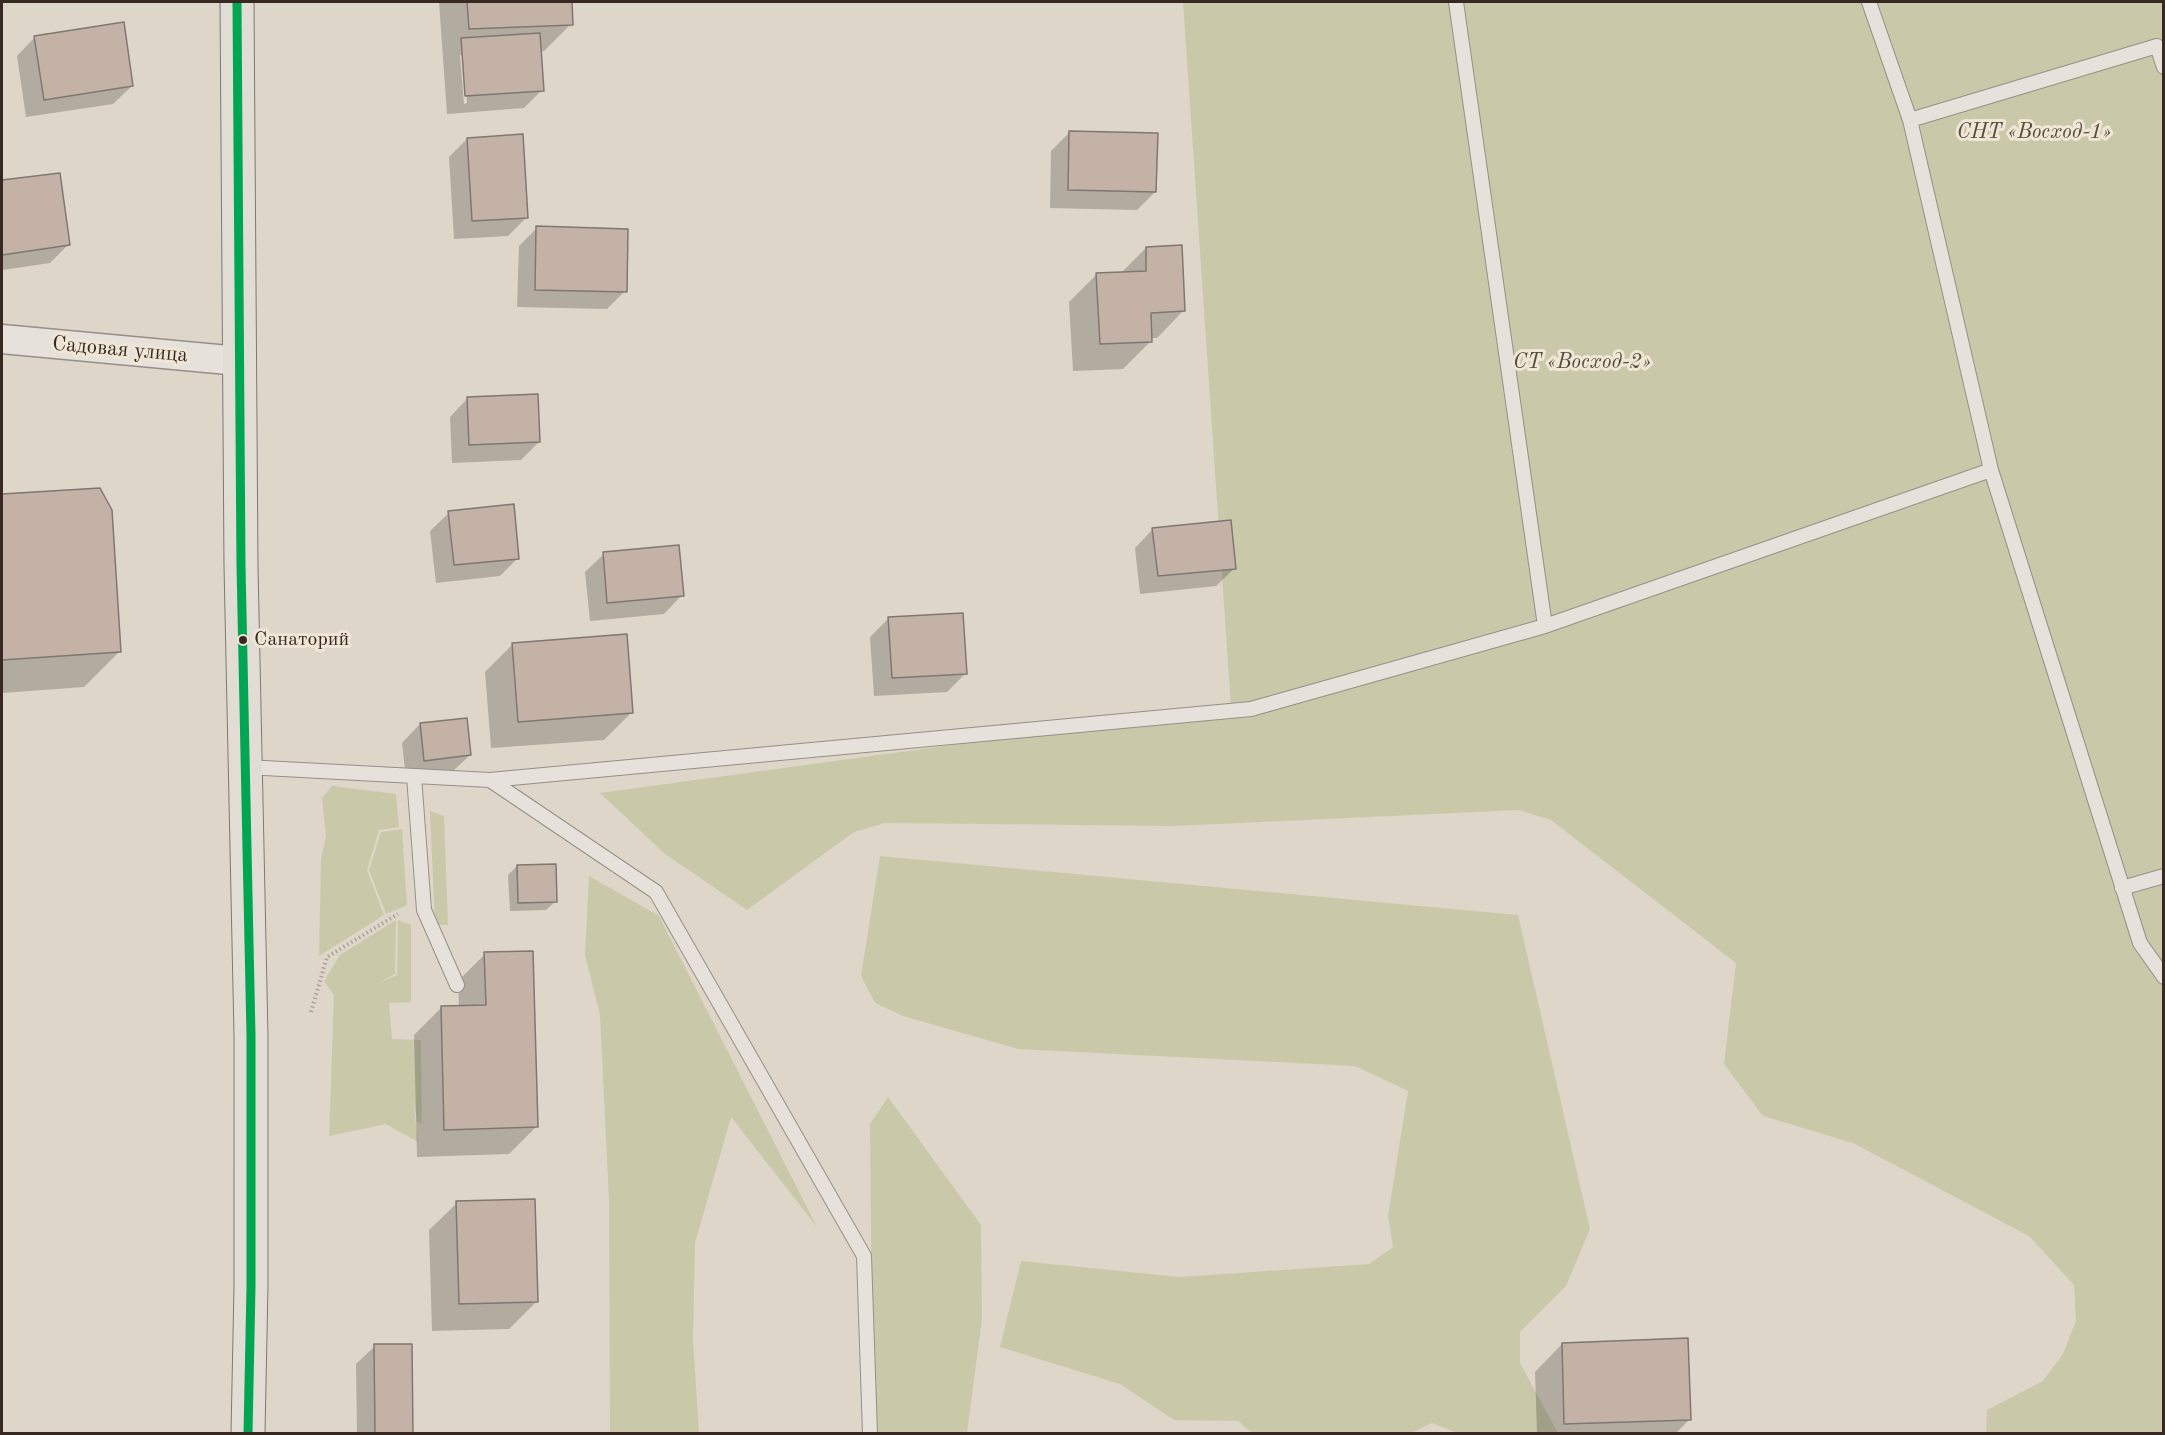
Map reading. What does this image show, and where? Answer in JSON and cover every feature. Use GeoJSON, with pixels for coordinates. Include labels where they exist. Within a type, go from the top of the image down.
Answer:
{"type":"FeatureCollection","features":[{"type":"Feature","properties":{"kind":"main road"},"geometry":{"type":"LineString","coordinates":[[237,2],[239,361],[251,1072],[248,1434]]}},
{"type":"Feature","properties":{"kind":"street","name":"Садовая улица"},"geometry":{"type":"LineString","coordinates":[[2,339],[239,361]]}},
{"type":"Feature","properties":{"kind":"lane"},"geometry":{"type":"LineString","coordinates":[[1456,2],[1545,626]]}},
{"type":"Feature","properties":{"kind":"lane"},"geometry":{"type":"LineString","coordinates":[[1869,2],[1910,120],[1991,470],[2139,943],[2163,977]]}},
{"type":"Feature","properties":{"kind":"lane"},"geometry":{"type":"LineString","coordinates":[[1910,120],[2157,46],[2163,67]]}},
{"type":"Feature","properties":{"kind":"lane"},"geometry":{"type":"LineString","coordinates":[[245,767],[490,780],[1251,709],[1545,626],[1991,470]]}},
{"type":"Feature","properties":{"kind":"lane"},"geometry":{"type":"LineString","coordinates":[[414,776],[424,910],[457,985]]}},
{"type":"Feature","properties":{"kind":"lane"},"geometry":{"type":"LineString","coordinates":[[490,780],[656,892],[864,1256],[870,1434]]}},
{"type":"Feature","properties":{"kind":"lane"},"geometry":{"type":"LineString","coordinates":[[2122,888],[2163,876]]}},
{"type":"Feature","properties":{"kind":"path"},"geometry":{"type":"LineString","coordinates":[[311,1012],[327,957],[423,899]]}},
{"type":"Feature","properties":{"kind":"green space","name":"СТ «Восход-2»"},"geometry":{"type":"Polygon","coordinates":[[[1183,2],[2163,2],[2163,1433],[1986,1433],[1987,1410],[2043,1381],[2063,1354],[2076,1321],[2074,1285],[2029,1236],[1853,1143],[1763,1116],[1724,1064],[1736,963],[1551,820],[1519,810],[1175,826],[885,823],[854,832],[747,910],[665,854],[600,793],[1231,707],[1183,2]]]}},
{"type":"Feature","properties":{"kind":"green space"},"geometry":{"type":"Polygon","coordinates":[[[332,786],[396,794],[399,827],[379,830],[367,870],[384,915],[319,956],[321,860],[326,836],[322,798],[332,786]]]}},
{"type":"Feature","properties":{"kind":"green space"},"geometry":{"type":"Polygon","coordinates":[[[430,811],[444,816],[448,925],[435,925],[430,811]]]}},
{"type":"Feature","properties":{"kind":"green space"},"geometry":{"type":"Polygon","coordinates":[[[402,829],[407,905],[386,914],[369,870],[381,832],[402,829]]]}},
{"type":"Feature","properties":{"kind":"green space"},"geometry":{"type":"Polygon","coordinates":[[[880,856],[1518,915],[1590,1229],[1566,1286],[1520,1332],[1520,1363],[1558,1433],[1457,1433],[1432,1423],[1411,1433],[1252,1433],[1238,1421],[1174,1420],[1120,1384],[1000,1347],[1021,1261],[1180,1277],[1369,1264],[1393,1247],[1388,1216],[1408,1091],[1355,1066],[1018,1049],[903,1016],[875,1003],[861,976],[880,856]]]}},
{"type":"Feature","properties":{"kind":"green space"},"geometry":{"type":"Polygon","coordinates":[[[589,876],[659,916],[817,1227],[731,1117],[695,1243],[693,1339],[699,1433],[610,1433],[609,1201],[600,1015],[585,955],[589,876]]]}},
{"type":"Feature","properties":{"kind":"green space"},"geometry":{"type":"Polygon","coordinates":[[[396,920],[395,974],[379,983],[397,975],[398,920],[411,925],[411,1002],[389,1003],[392,1039],[421,1040],[422,1123],[417,1122],[413,1098],[418,1142],[386,1124],[329,1136],[334,995],[324,981],[340,955],[396,920]]]}},
{"type":"Feature","properties":{"kind":"green space"},"geometry":{"type":"Polygon","coordinates":[[[888,1097],[981,1225],[982,1319],[967,1433],[873,1433],[870,1124],[888,1097]]]}},
{"type":"Feature","properties":{"kind":"building"},"geometry":{"type":"Polygon","coordinates":[[[467,2],[572,2],[573,25],[469,29],[467,2]]]}},
{"type":"Feature","properties":{"kind":"building"},"geometry":{"type":"Polygon","coordinates":[[[124,22],[133,86],[44,100],[34,36],[124,22]]]}},
{"type":"Feature","properties":{"kind":"building"},"geometry":{"type":"Polygon","coordinates":[[[540,33],[544,91],[465,96],[461,38],[540,33]]]}},
{"type":"Feature","properties":{"kind":"building"},"geometry":{"type":"Polygon","coordinates":[[[1069,131],[1158,133],[1156,192],[1068,190],[1069,131]]]}},
{"type":"Feature","properties":{"kind":"building"},"geometry":{"type":"Polygon","coordinates":[[[523,134],[528,218],[472,221],[467,138],[523,134]]]}},
{"type":"Feature","properties":{"kind":"building"},"geometry":{"type":"Polygon","coordinates":[[[60,173],[70,245],[2,255],[2,180],[60,173]]]}},
{"type":"Feature","properties":{"kind":"building"},"geometry":{"type":"Polygon","coordinates":[[[536,226],[628,229],[627,292],[535,290],[536,226]]]}},
{"type":"Feature","properties":{"kind":"building"},"geometry":{"type":"Polygon","coordinates":[[[1182,245],[1185,311],[1151,313],[1152,342],[1100,344],[1096,273],[1146,271],[1146,247],[1182,245]]]}},
{"type":"Feature","properties":{"kind":"building"},"geometry":{"type":"Polygon","coordinates":[[[538,394],[540,442],[469,445],[467,397],[538,394]]]}},
{"type":"Feature","properties":{"kind":"building"},"geometry":{"type":"Polygon","coordinates":[[[100,488],[112,510],[121,652],[2,660],[2,494],[100,488]]]}},
{"type":"Feature","properties":{"kind":"building"},"geometry":{"type":"Polygon","coordinates":[[[514,504],[519,559],[454,565],[448,511],[514,504]]]}},
{"type":"Feature","properties":{"kind":"building"},"geometry":{"type":"Polygon","coordinates":[[[1231,520],[1236,569],[1158,576],[1152,528],[1231,520]]]}},
{"type":"Feature","properties":{"kind":"building"},"geometry":{"type":"Polygon","coordinates":[[[679,545],[684,596],[607,603],[603,552],[679,545]]]}},
{"type":"Feature","properties":{"kind":"building"},"geometry":{"type":"Polygon","coordinates":[[[963,613],[967,674],[892,678],[888,617],[963,613]]]}},
{"type":"Feature","properties":{"kind":"building"},"geometry":{"type":"Polygon","coordinates":[[[627,634],[633,713],[518,722],[512,643],[627,634]]]}},
{"type":"Feature","properties":{"kind":"building"},"geometry":{"type":"Polygon","coordinates":[[[467,718],[471,755],[424,761],[420,723],[467,718]]]}},
{"type":"Feature","properties":{"kind":"building"},"geometry":{"type":"Polygon","coordinates":[[[556,864],[557,902],[518,903],[517,865],[556,864]]]}},
{"type":"Feature","properties":{"kind":"building"},"geometry":{"type":"Polygon","coordinates":[[[533,951],[538,1127],[444,1130],[441,1006],[486,1005],[484,952],[533,951]]]}},
{"type":"Feature","properties":{"kind":"building"},"geometry":{"type":"Polygon","coordinates":[[[535,1199],[538,1302],[459,1304],[456,1201],[535,1199]]]}},
{"type":"Feature","properties":{"kind":"building"},"geometry":{"type":"Polygon","coordinates":[[[1688,1338],[1691,1420],[1564,1424],[1562,1343],[1688,1338]]]}},
{"type":"Feature","properties":{"kind":"building"},"geometry":{"type":"Polygon","coordinates":[[[374,1344],[412,1344],[413,1434],[375,1434],[374,1344]]]}},
{"type":"Feature","properties":{"kind":"transit line"},"geometry":{"type":"LineString","coordinates":[[237,2],[241,566],[251,1036],[251,1286],[248,1434]]}},
{"type":"Feature","properties":{"kind":"place","name":"Санаторий"},"geometry":{"type":"Point","coordinates":[243,640]}},
{"type":"Feature","properties":{"kind":"park label","name":"СНТ «Восход-1»"},"geometry":{"type":"Point","coordinates":[2034,132]}}]}
